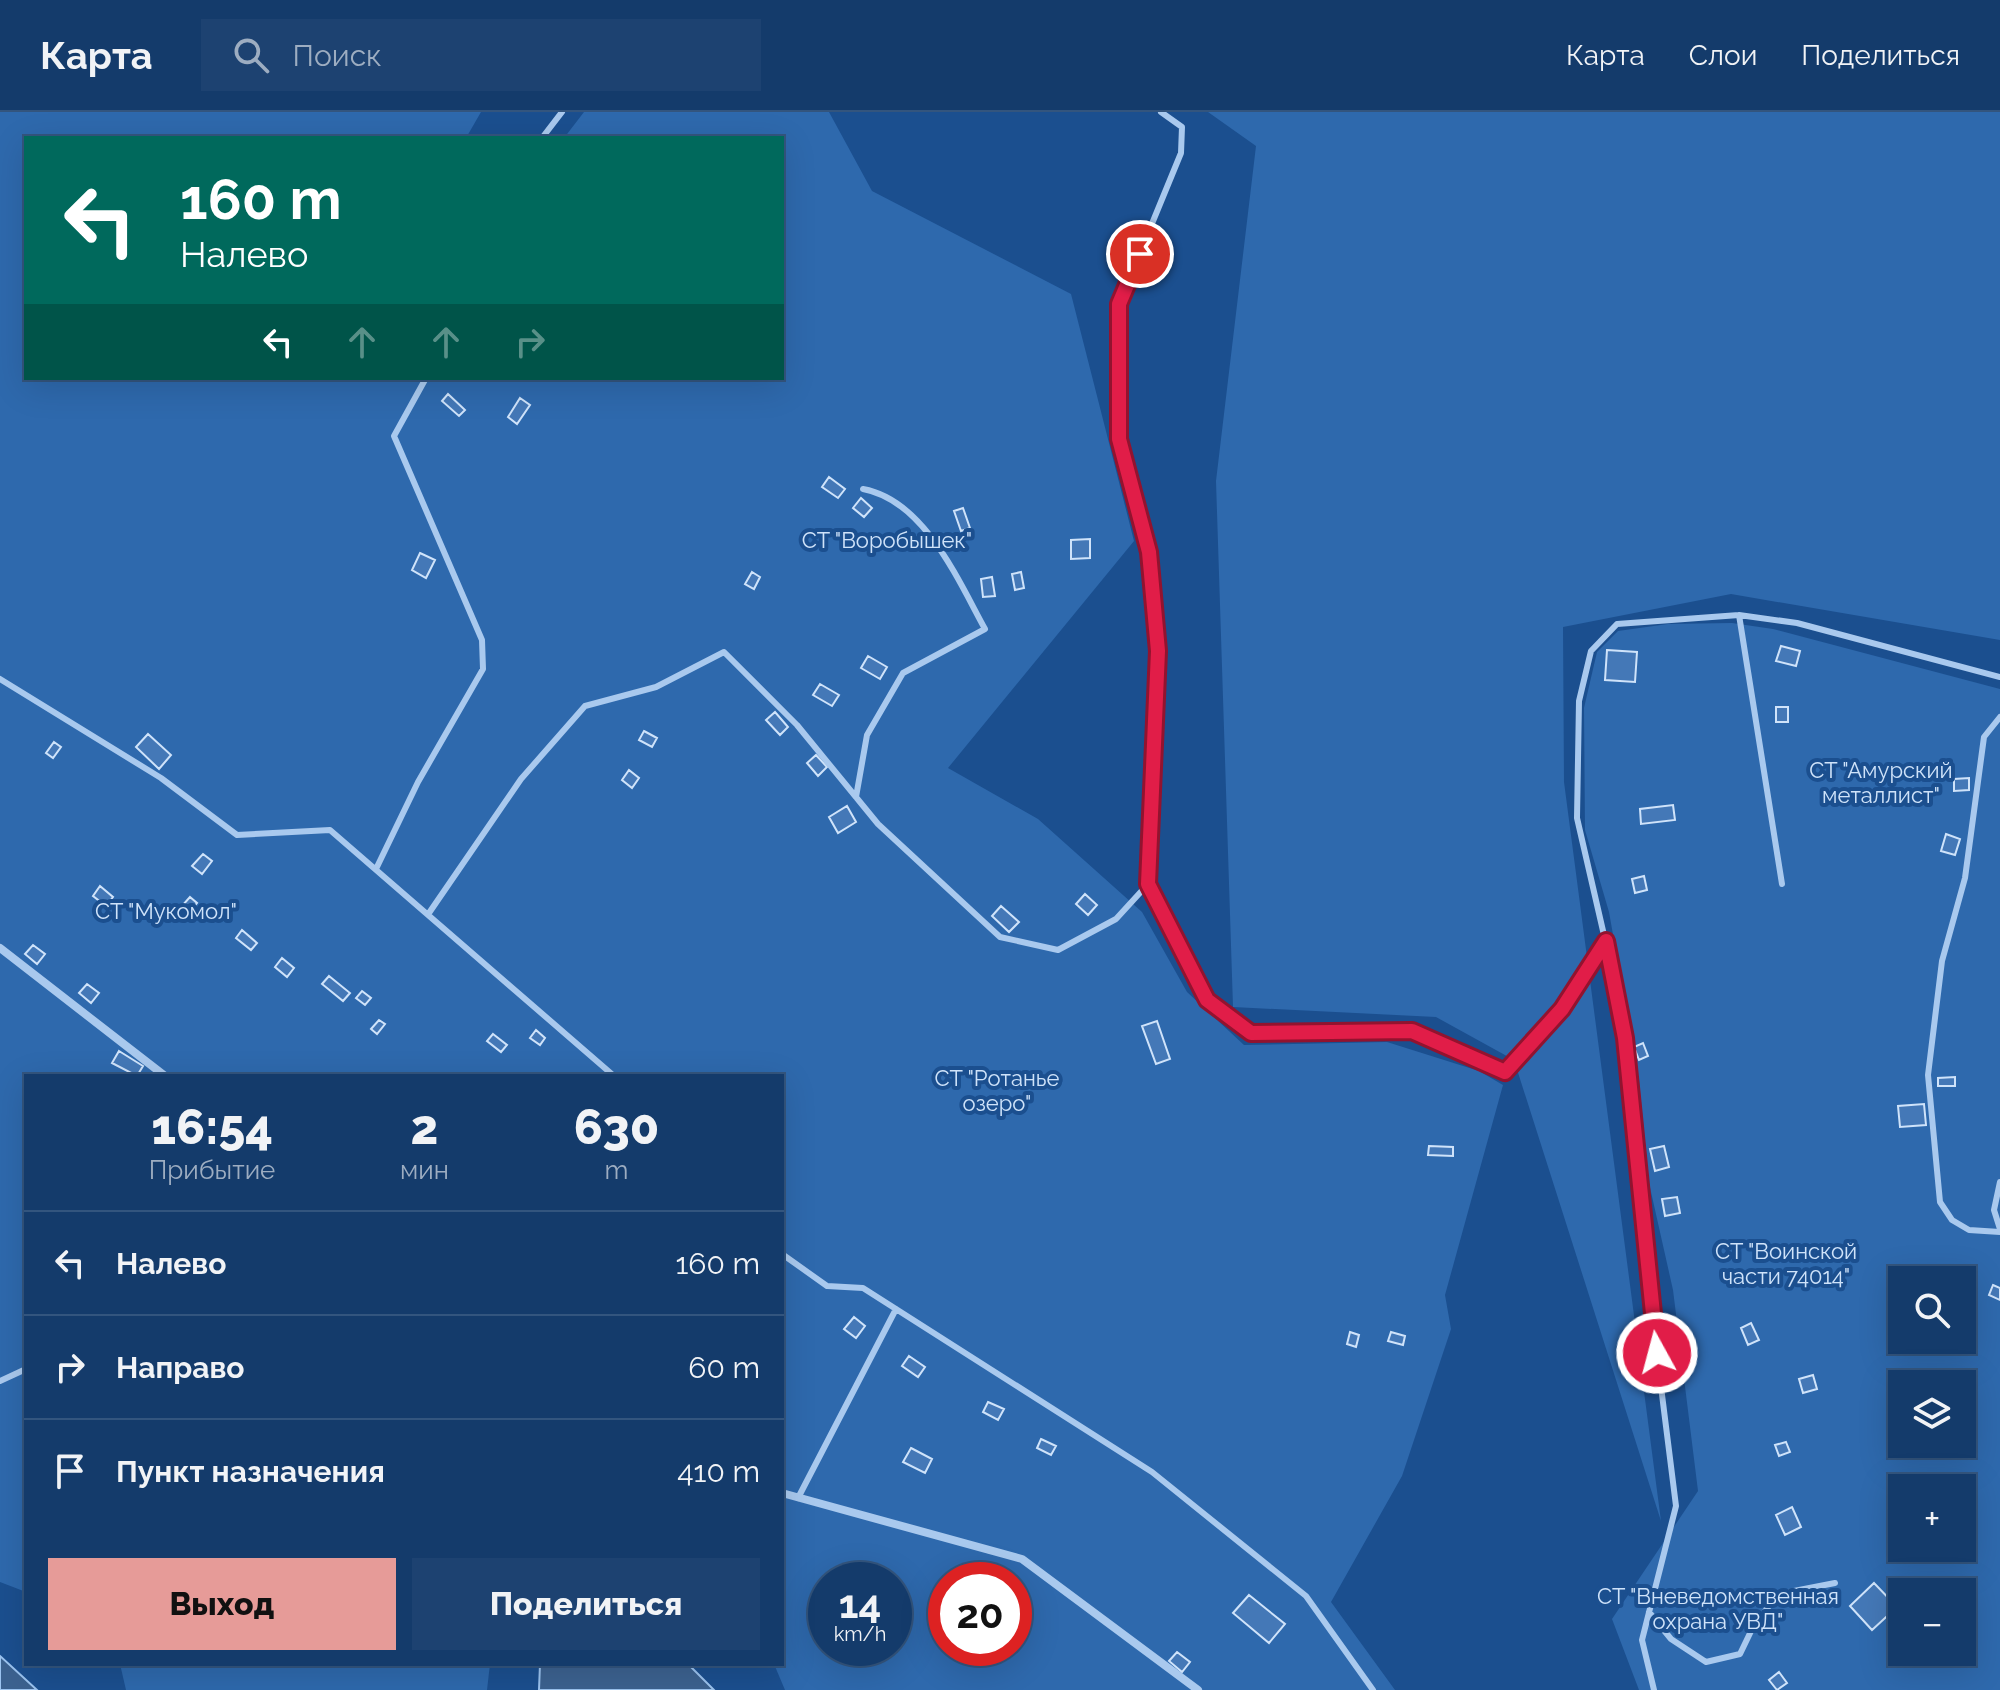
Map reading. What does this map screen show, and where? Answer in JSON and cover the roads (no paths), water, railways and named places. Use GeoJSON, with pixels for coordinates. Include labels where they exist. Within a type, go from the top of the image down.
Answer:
{"type":"FeatureCollection","features":[{"type":"Feature","properties":{"kind":"street"},"geometry":{"type":"LineString","coordinates":[[0,948],[162,1074]]}},
{"type":"Feature","properties":{"kind":"street"},"geometry":{"type":"LineString","coordinates":[[784,1494],[1022,1559],[1198,1690]]}},
{"type":"Feature","properties":{"kind":"lane"},"geometry":{"type":"LineString","coordinates":[[544,136],[562,112]]}},
{"type":"Feature","properties":{"kind":"lane"},"geometry":{"type":"LineString","coordinates":[[1161,112],[1182,127],[1181,153],[1119,304],[1119,439],[1149,552],[1158,651],[1148,884],[1207,1000],[1251,1033],[1412,1031],[1505,1072],[1562,1009],[1606,941]]}},
{"type":"Feature","properties":{"kind":"lane"},"geometry":{"type":"LineString","coordinates":[[376,869],[418,782],[483,669],[482,640],[394,436],[425,380]]}},
{"type":"Feature","properties":{"kind":"lane"},"geometry":{"type":"LineString","coordinates":[[856,797],[867,735],[903,673],[985,629],[937,542],[883,493],[863,489]]}},
{"type":"Feature","properties":{"kind":"lane"},"geometry":{"type":"LineString","coordinates":[[1654,1690],[1642,1640],[1676,1506],[1653,1323],[1625,1038],[1577,818],[1579,701],[1591,651],[1617,624],[1739,615],[1797,623],[2000,677]]}},
{"type":"Feature","properties":{"kind":"lane"},"geometry":{"type":"LineString","coordinates":[[1739,615],[1782,884]]}},
{"type":"Feature","properties":{"kind":"lane"},"geometry":{"type":"LineString","coordinates":[[429,913],[521,779],[585,706],[656,687],[724,652],[797,725],[878,824],[1000,937],[1058,950],[1116,919],[1148,884]]}},
{"type":"Feature","properties":{"kind":"lane"},"geometry":{"type":"LineString","coordinates":[[0,679],[161,778],[237,835],[330,830],[612,1074]]}},
{"type":"Feature","properties":{"kind":"lane"},"geometry":{"type":"LineString","coordinates":[[2000,717],[1984,737],[1965,878],[1942,961],[1928,1075],[1940,1202],[1952,1220],[1969,1230],[2000,1230],[1994,1210],[2000,1182]]}},
{"type":"Feature","properties":{"kind":"lane"},"geometry":{"type":"LineString","coordinates":[[784,1255],[827,1286],[863,1288],[1152,1472],[1306,1596],[1373,1690]]}},
{"type":"Feature","properties":{"kind":"lane"},"geometry":{"type":"LineString","coordinates":[[798,1498],[896,1309]]}},
{"type":"Feature","properties":{"kind":"lane"},"geometry":{"type":"LineString","coordinates":[[0,1381],[24,1370]]}},
{"type":"Feature","properties":{"kind":"lane"},"geometry":{"type":"LineString","coordinates":[[1649,1612],[1671,1639],[1706,1662],[1740,1654],[1753,1627],[1778,1594],[1835,1583]]}},
{"type":"Feature","properties":{"kind":"park label","name":"СТ \"Воробышек\""},"geometry":{"type":"Point","coordinates":[887,540]}},
{"type":"Feature","properties":{"kind":"park label","name":"СТ \"Амурский металлист\""},"geometry":{"type":"Point","coordinates":[1881,782]}},
{"type":"Feature","properties":{"kind":"park label","name":"СТ \"Мукомол\""},"geometry":{"type":"Point","coordinates":[166,911]}},
{"type":"Feature","properties":{"kind":"park label","name":"СТ \"Ротанье озеро\""},"geometry":{"type":"Point","coordinates":[997,1090]}},
{"type":"Feature","properties":{"kind":"park label","name":"СТ \"Воинской части 74014\""},"geometry":{"type":"Point","coordinates":[1786,1264]}},
{"type":"Feature","properties":{"kind":"park label","name":"СТ \"Вневедомственная охрана УВД\""},"geometry":{"type":"Point","coordinates":[1718,1608]}}]}
